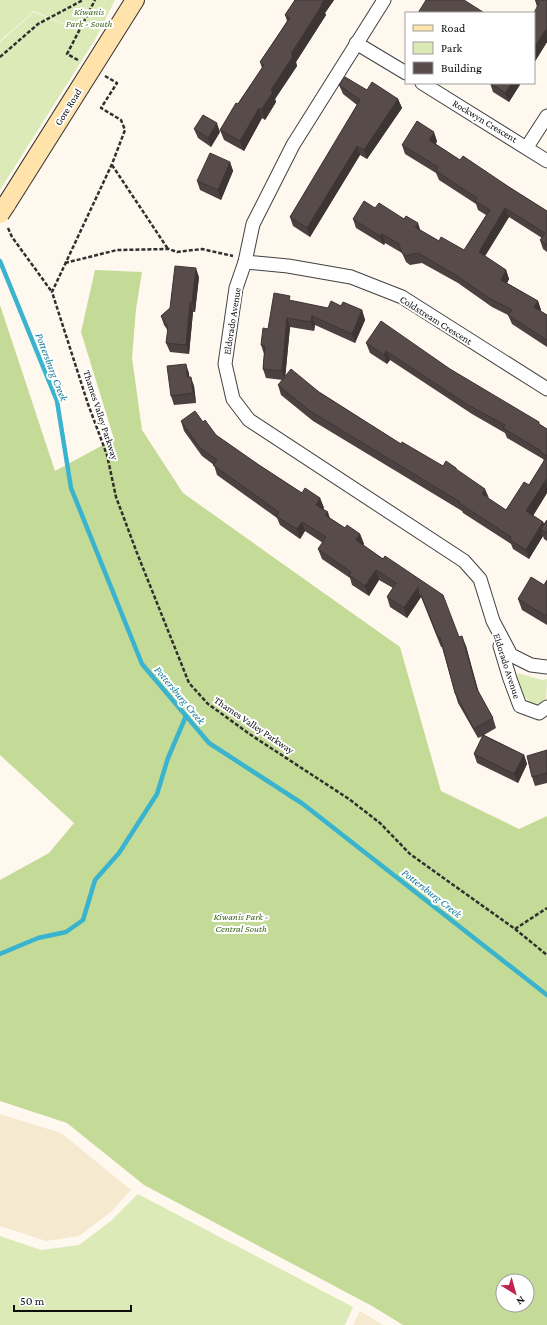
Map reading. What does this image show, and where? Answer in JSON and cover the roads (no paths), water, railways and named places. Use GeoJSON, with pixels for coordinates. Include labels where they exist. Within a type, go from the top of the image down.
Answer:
{"type":"FeatureCollection","features":[{"type":"Feature","properties":{"kind":"main road","name":"Gore Road"},"geometry":{"type":"LineString","coordinates":[[4,214],[135,0]]}},
{"type":"Feature","properties":{"kind":"street","name":"Eldorado Avenue"},"geometry":{"type":"LineString","coordinates":[[384,0],[293,145],[253,224],[245,262],[236,288],[225,364],[233,399],[249,420],[464,561],[480,579],[510,679],[520,706],[539,713],[547,707]]}},
{"type":"Feature","properties":{"kind":"street"},"geometry":{"type":"LineString","coordinates":[[356,43],[405,72]]}},
{"type":"Feature","properties":{"kind":"street","name":"Rockwyn Crescent"},"geometry":{"type":"LineString","coordinates":[[424,84],[527,147],[547,161]]}},
{"type":"Feature","properties":{"kind":"street"},"geometry":{"type":"LineString","coordinates":[[527,147],[547,116]]}},
{"type":"Feature","properties":{"kind":"street","name":"Coldstream Crescent"},"geometry":{"type":"LineString","coordinates":[[245,262],[288,266],[351,277],[402,297],[547,389]]}},
{"type":"Feature","properties":{"kind":"street","name":"Eldorado Avenue"},"geometry":{"type":"LineString","coordinates":[[493,621],[511,655],[531,665],[547,667]]}},
{"type":"Feature","properties":{"kind":"waterway","name":"Pottersburg Creek"},"geometry":{"type":"LineString","coordinates":[[0,261],[57,401],[71,488],[142,664],[209,743],[303,804],[547,995]]}},
{"type":"Feature","properties":{"kind":"waterway"},"geometry":{"type":"LineString","coordinates":[[0,954],[38,938],[66,932],[83,920],[95,880],[119,853],[157,794],[168,758],[186,716]]}},
{"type":"Feature","properties":{"kind":"park label","name":"Kiwanis Park - South"},"geometry":{"type":"Point","coordinates":[89,16]}},
{"type":"Feature","properties":{"kind":"park label","name":"Kiwanis Park - Central South"},"geometry":{"type":"Point","coordinates":[241,922]}}]}
